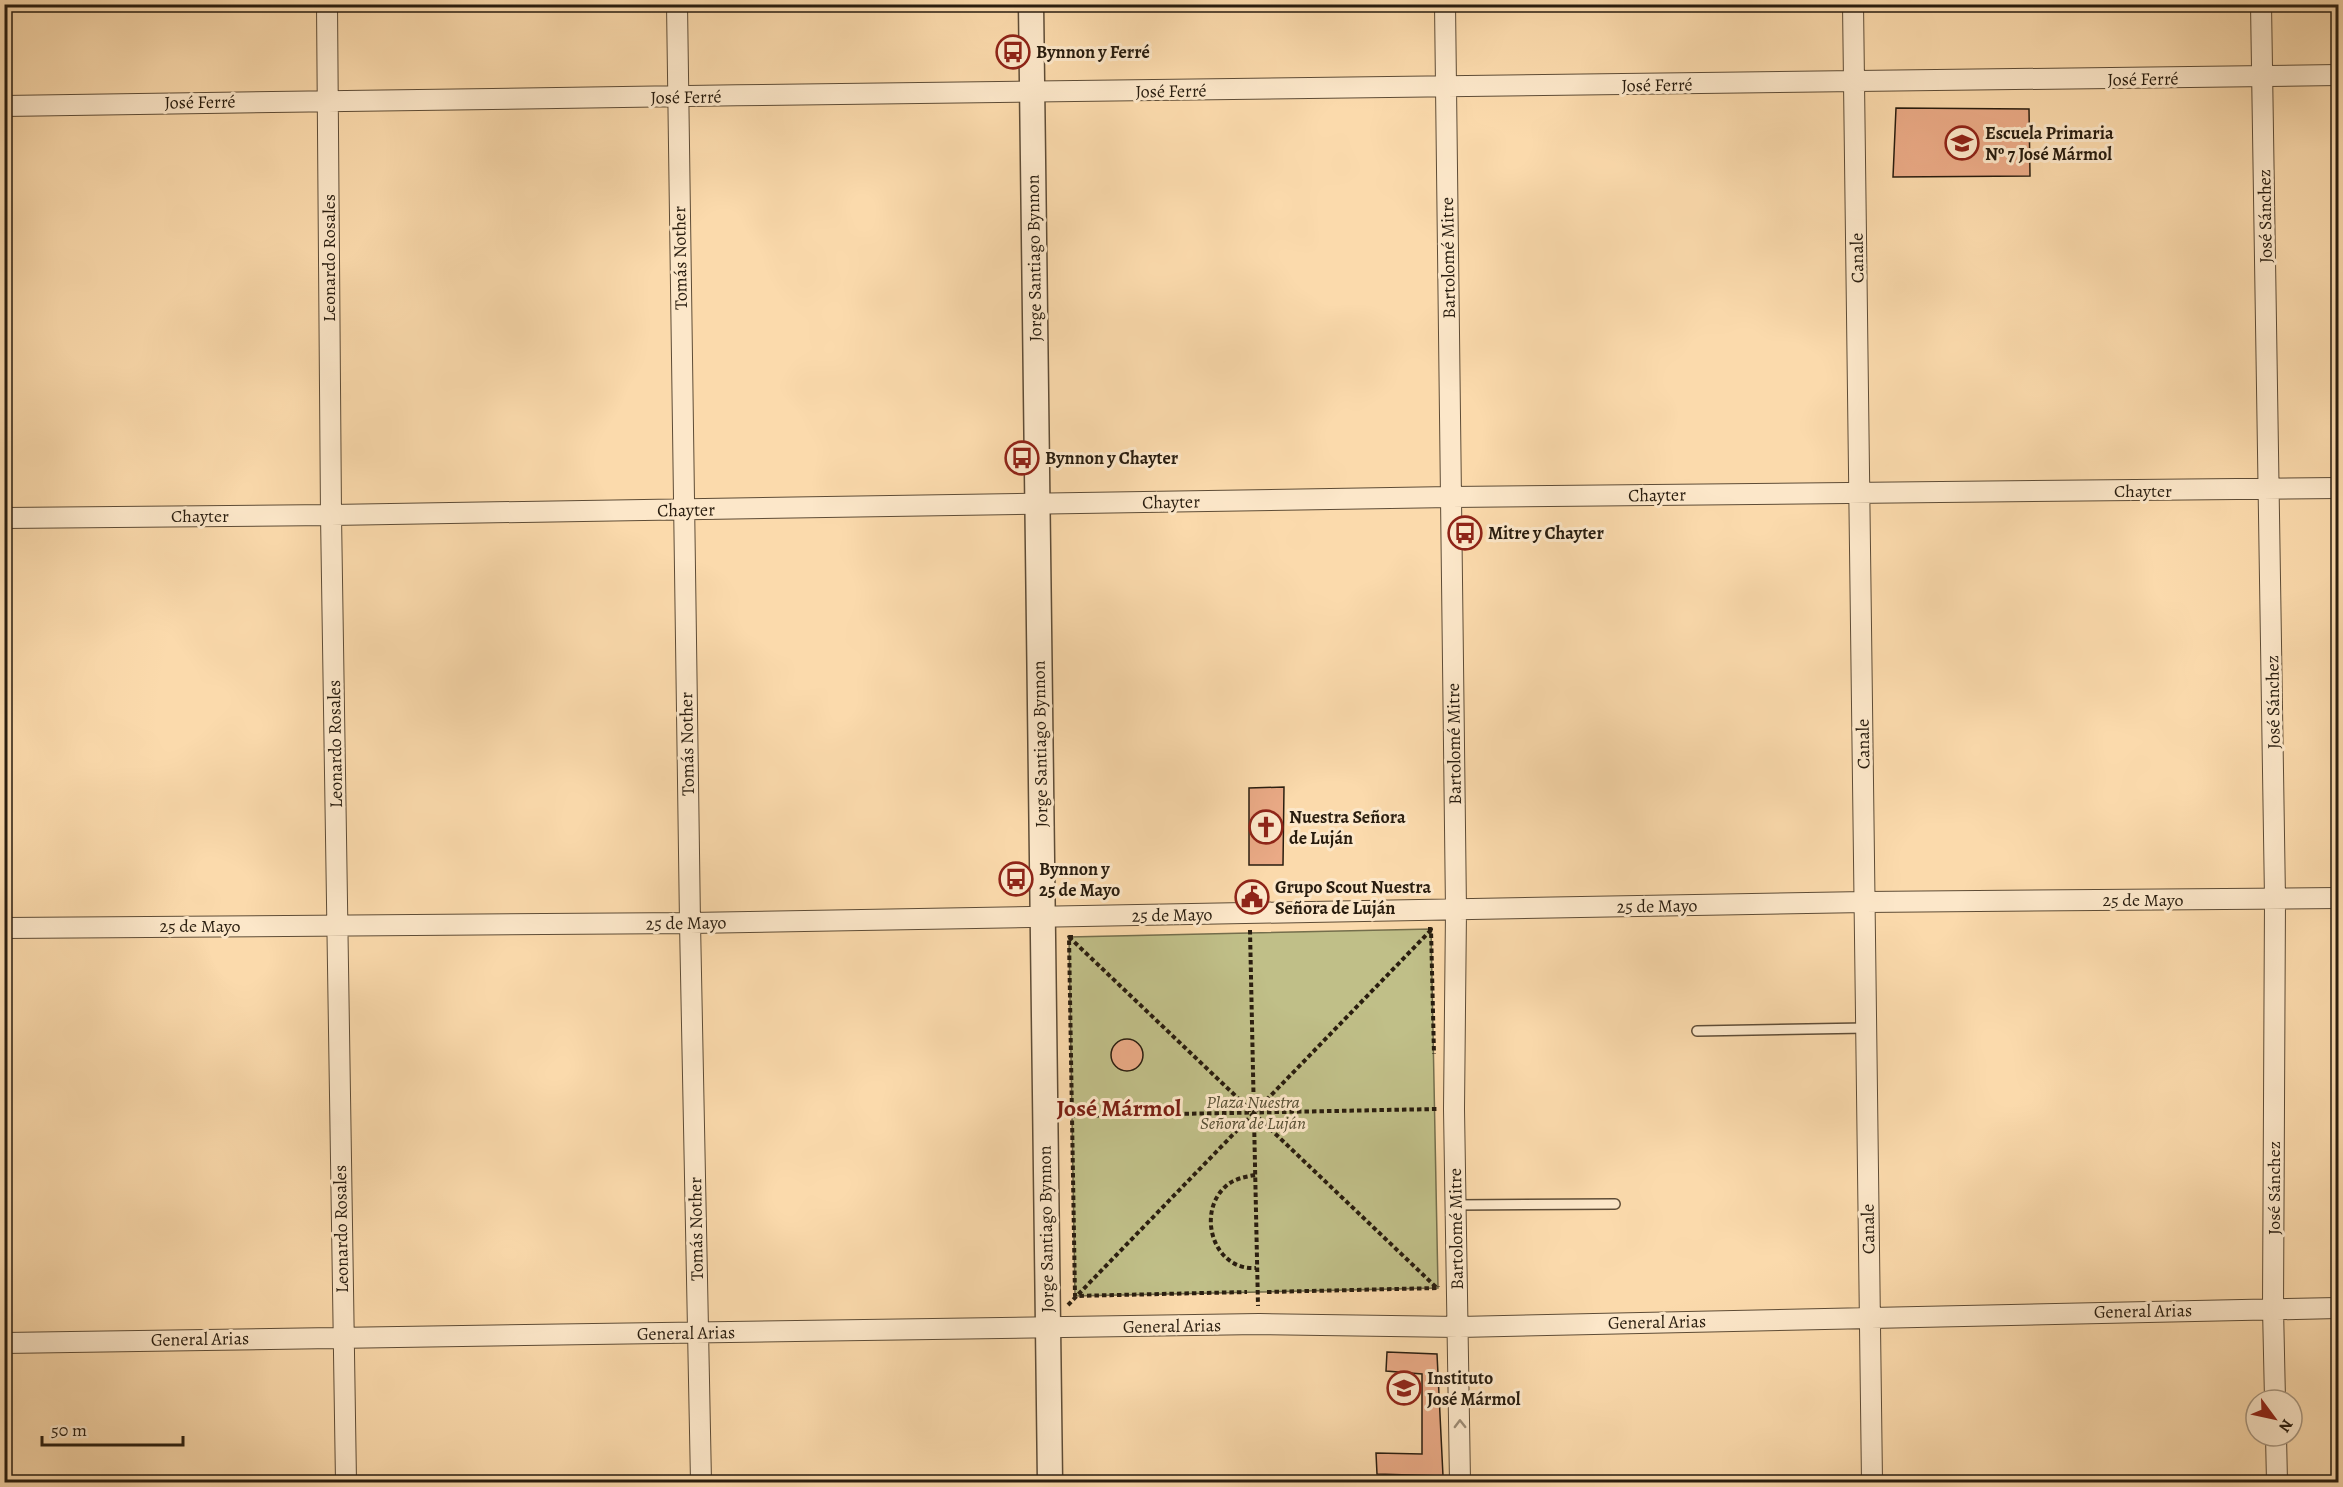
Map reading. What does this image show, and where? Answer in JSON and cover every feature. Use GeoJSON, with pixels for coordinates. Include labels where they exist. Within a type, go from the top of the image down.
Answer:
{"type":"FeatureCollection","features":[{"type":"Feature","properties":{"kind":"street","name":"Leonardo Rosales"},"geometry":{"type":"LineString","coordinates":[[327,4],[331,515],[346,1482]]}},
{"type":"Feature","properties":{"kind":"street","name":"Tomás Nother"},"geometry":{"type":"LineString","coordinates":[[677,4],[690,923],[702,1482]]}},
{"type":"Feature","properties":{"kind":"street","name":"Jorge Santiago Bynnon"},"geometry":{"type":"LineString","coordinates":[[1031,4],[1050,1482]]}},
{"type":"Feature","properties":{"kind":"street","name":"Bartolomé Mitre"},"geometry":{"type":"LineString","coordinates":[[1445,4],[1456,910],[1444,1109],[1456,1205],[1461,1482]]}},
{"type":"Feature","properties":{"kind":"street","name":"Canale"},"geometry":{"type":"LineString","coordinates":[[1853,4],[1872,1482]]}},
{"type":"Feature","properties":{"kind":"street","name":"José Sánchez"},"geometry":{"type":"LineString","coordinates":[[2261,4],[2275,899],[2275,1388]]}},
{"type":"Feature","properties":{"kind":"street","name":"José Ferré"},"geometry":{"type":"LineString","coordinates":[[4,106],[2338,75]]}},
{"type":"Feature","properties":{"kind":"street","name":"Chayter"},"geometry":{"type":"LineString","coordinates":[[4,518],[684,510],[1451,497],[2338,488]]}},
{"type":"Feature","properties":{"kind":"street","name":"25 de Mayo"},"geometry":{"type":"LineString","coordinates":[[4,928],[1042,918],[1250,924],[1456,910],[1865,902],[2338,898]]}},
{"type":"Feature","properties":{"kind":"street","name":"General Arias"},"geometry":{"type":"LineString","coordinates":[[4,1343],[1259,1324],[1459,1327],[2338,1308]]}},
{"type":"Feature","properties":{"kind":"street"},"geometry":{"type":"LineString","coordinates":[[2276,1448],[2277,1482]]}},
{"type":"Feature","properties":{"kind":"lane"},"geometry":{"type":"LineString","coordinates":[[1697,1031],[1866,1028]]}},
{"type":"Feature","properties":{"kind":"lane"},"geometry":{"type":"LineString","coordinates":[[1456,1205],[1615,1204]]}},
{"type":"Feature","properties":{"kind":"path"},"geometry":{"type":"LineString","coordinates":[[1048,1327],[1075,1296],[1431,929],[1456,910]]}},
{"type":"Feature","properties":{"kind":"path"},"geometry":{"type":"LineString","coordinates":[[1042,918],[1069,937],[1458,1306]]}},
{"type":"Feature","properties":{"kind":"path"},"geometry":{"type":"LineString","coordinates":[[1250,924],[1261,933]]}},
{"type":"Feature","properties":{"kind":"path"},"geometry":{"type":"LineString","coordinates":[[1250,924],[1259,1324]]}},
{"type":"Feature","properties":{"kind":"path"},"geometry":{"type":"LineString","coordinates":[[1420,930],[1431,929]]}},
{"type":"Feature","properties":{"kind":"path"},"geometry":{"type":"LineString","coordinates":[[1431,929],[1434,1061]]}},
{"type":"Feature","properties":{"kind":"path"},"geometry":{"type":"LineString","coordinates":[[1069,937],[1080,937]]}},
{"type":"Feature","properties":{"kind":"path"},"geometry":{"type":"LineString","coordinates":[[1069,937],[1075,1296]]}},
{"type":"Feature","properties":{"kind":"path"},"geometry":{"type":"LineString","coordinates":[[1434,1097],[1444,1109]]}},
{"type":"Feature","properties":{"kind":"path"},"geometry":{"type":"LineString","coordinates":[[1044,1116],[1444,1109]]}},
{"type":"Feature","properties":{"kind":"path"},"geometry":{"type":"LineString","coordinates":[[1435,1121],[1444,1109]]}},
{"type":"Feature","properties":{"kind":"path"},"geometry":{"type":"LineString","coordinates":[[1255,1175],[1238,1178],[1226,1186],[1216,1198],[1210,1212],[1210,1227],[1214,1242],[1222,1254],[1235,1264],[1256,1268]]}},
{"type":"Feature","properties":{"kind":"path"},"geometry":{"type":"LineString","coordinates":[[1438,1276],[1438,1288]]}},
{"type":"Feature","properties":{"kind":"path"},"geometry":{"type":"LineString","coordinates":[[1267,1292],[1438,1288]]}},
{"type":"Feature","properties":{"kind":"path"},"geometry":{"type":"LineString","coordinates":[[1075,1296],[1247,1292]]}},
{"type":"Feature","properties":{"kind":"green space","name":"Plaza Nuestra Señora de Luján"},"geometry":{"type":"Polygon","coordinates":[[[1431,929],[1438,1288],[1075,1296],[1069,937],[1431,929]]]}},
{"type":"Feature","properties":{"kind":"building","name":"Escuela Primaria Nº 7 José Mármol"},"geometry":{"type":"Polygon","coordinates":[[[1896,108],[2029,109],[2030,176],[1893,177],[1896,108]]]}},
{"type":"Feature","properties":{"kind":"building","name":"Nuestra Señora de Luján"},"geometry":{"type":"Polygon","coordinates":[[[1284,787],[1283,865],[1249,865],[1249,788],[1284,787]]]}},
{"type":"Feature","properties":{"kind":"building"},"geometry":{"type":"Polygon","coordinates":[[[1127,1039],[1138,1044],[1143,1055],[1138,1066],[1127,1071],[1116,1066],[1111,1055],[1116,1044],[1127,1039]]]}},
{"type":"Feature","properties":{"kind":"building"},"geometry":{"type":"Polygon","coordinates":[[[1387,1352],[1437,1354],[1443,1476],[1377,1474],[1376,1453],[1422,1454],[1422,1374],[1386,1371],[1387,1352]]]}},
{"type":"Feature","properties":{"kind":"place","name":"Bynnon y Ferré"},"geometry":{"type":"Point","coordinates":[1013,52]}},
{"type":"Feature","properties":{"kind":"place","name":"Escuela Primaria Nº 7 José Mármol"},"geometry":{"type":"Point","coordinates":[1962,143]}},
{"type":"Feature","properties":{"kind":"place","name":"Bynnon y Chayter"},"geometry":{"type":"Point","coordinates":[1022,458]}},
{"type":"Feature","properties":{"kind":"place","name":"Mitre y Chayter"},"geometry":{"type":"Point","coordinates":[1465,533]}},
{"type":"Feature","properties":{"kind":"place","name":"Nuestra Señora de Luján"},"geometry":{"type":"Point","coordinates":[1266,827]}},
{"type":"Feature","properties":{"kind":"place","name":"Bynnon y 25 de Mayo"},"geometry":{"type":"Point","coordinates":[1016,879]}},
{"type":"Feature","properties":{"kind":"place","name":"Grupo Scout Nuestra Señora de Luján"},"geometry":{"type":"Point","coordinates":[1252,897]}},
{"type":"Feature","properties":{"kind":"place","name":"Instituto José Mármol"},"geometry":{"type":"Point","coordinates":[1404,1388]}},
{"type":"Feature","properties":{"kind":"district","name":"José Mármol"},"geometry":{"type":"Point","coordinates":[1119,1108]}}]}
